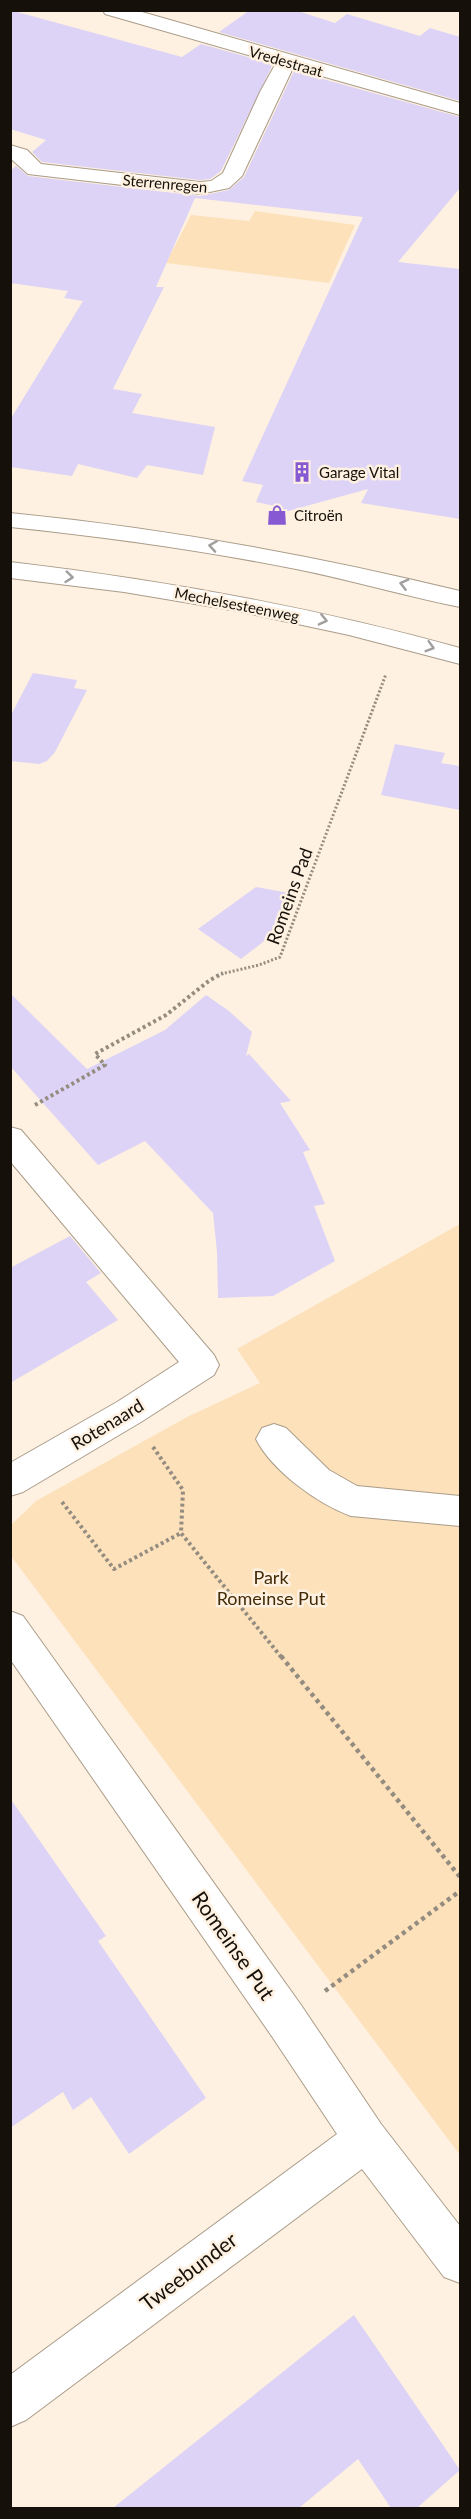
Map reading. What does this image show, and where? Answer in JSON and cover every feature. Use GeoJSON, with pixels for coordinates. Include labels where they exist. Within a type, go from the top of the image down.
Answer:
{"type":"FeatureCollection","features":[{"type":"Feature","properties":{"kind":"street","name":"Vredestraat"},"geometry":{"type":"LineString","coordinates":[[112,10],[460,109]]}},
{"type":"Feature","properties":{"kind":"street","name":"Sterrenregen"},"geometry":{"type":"LineString","coordinates":[[10,151],[20,154],[35,170],[200,188],[214,187],[225,183],[232,176],[270,92],[287,61]]}},
{"type":"Feature","properties":{"kind":"street"},"geometry":{"type":"LineString","coordinates":[[10,520],[112,530],[275,556],[460,599]]}},
{"type":"Feature","properties":{"kind":"street","name":"Mechelsesteenweg"},"geometry":{"type":"LineString","coordinates":[[10,570],[118,582],[260,606],[399,638],[460,656]]}},
{"type":"Feature","properties":{"kind":"street","name":"Rotenaard"},"geometry":{"type":"LineString","coordinates":[[10,1139],[202,1365],[129,1412],[23,1474]]}},
{"type":"Feature","properties":{"kind":"street"},"geometry":{"type":"LineString","coordinates":[[274,1439],[316,1481],[351,1501],[460,1511]]}},
{"type":"Feature","properties":{"kind":"street","name":"Romeinse Put"},"geometry":{"type":"LineString","coordinates":[[10,1628],[286,2020],[366,2139],[460,2260]]}},
{"type":"Feature","properties":{"kind":"street","name":"Tweebunder"},"geometry":{"type":"LineString","coordinates":[[10,2404],[366,2139]]}},
{"type":"Feature","properties":{"kind":"path","name":"Romeins Pad"},"geometry":{"type":"LineString","coordinates":[[29,1108],[105,1065],[95,1054],[166,1015],[210,980],[226,971],[259,965],[280,957],[390,664]]}},
{"type":"Feature","properties":{"kind":"path"},"geometry":{"type":"LineString","coordinates":[[129,1412],[183,1490],[181,1533],[460,1877]]}},
{"type":"Feature","properties":{"kind":"path"},"geometry":{"type":"LineString","coordinates":[[23,1474],[114,1569],[181,1533]]}},
{"type":"Feature","properties":{"kind":"path"},"geometry":{"type":"LineString","coordinates":[[286,2020],[460,1891]]}},
{"type":"Feature","properties":{"kind":"green space"},"geometry":{"type":"Polygon","coordinates":[[[255,211],[355,225],[329,283],[166,263],[191,215],[249,221],[255,211]]]}},
{"type":"Feature","properties":{"kind":"green space","name":"Park Romeinse Put"},"geometry":{"type":"Polygon","coordinates":[[[460,1224],[460,2155],[11,1556],[11,1525],[36,1501],[187,1417],[260,1383],[237,1349],[460,1224]]]}},
{"type":"Feature","properties":{"kind":"building"},"geometry":{"type":"Polygon","coordinates":[[[10,10],[182,57],[201,44],[273,64],[221,171],[210,179],[200,180],[42,162],[32,152],[46,140],[10,129],[10,10]]]}},
{"type":"Feature","properties":{"kind":"building"},"geometry":{"type":"Polygon","coordinates":[[[250,10],[295,10],[335,23],[347,14],[420,36],[430,28],[460,37],[460,101],[219,32],[250,10]]]}},
{"type":"Feature","properties":{"kind":"building"},"geometry":{"type":"Polygon","coordinates":[[[294,71],[460,117],[460,188],[398,262],[460,269],[460,519],[361,503],[368,489],[281,513],[275,506],[256,502],[263,485],[242,481],[363,217],[195,198],[156,287],[164,287],[113,389],[142,394],[132,413],[215,427],[203,475],[147,465],[137,478],[78,464],[72,476],[10,467],[10,420],[83,301],[64,298],[68,291],[10,283],[10,171],[16,166],[28,176],[200,196],[229,190],[244,177],[294,71]]]}},
{"type":"Feature","properties":{"kind":"building"},"geometry":{"type":"Polygon","coordinates":[[[33,673],[77,680],[74,688],[87,690],[55,752],[47,761],[39,764],[10,761],[10,717],[33,673]]]}},
{"type":"Feature","properties":{"kind":"building"},"geometry":{"type":"Polygon","coordinates":[[[395,744],[445,753],[441,763],[460,766],[460,810],[381,795],[395,744]]]}},
{"type":"Feature","properties":{"kind":"building"},"geometry":{"type":"Polygon","coordinates":[[[256,887],[289,893],[277,938],[268,938],[241,959],[198,929],[256,887]]]}},
{"type":"Feature","properties":{"kind":"building"},"geometry":{"type":"Polygon","coordinates":[[[10,993],[87,1069],[165,1030],[206,995],[229,1011],[252,1032],[246,1056],[249,1054],[291,1101],[280,1103],[310,1150],[303,1152],[325,1204],[314,1206],[335,1261],[273,1296],[218,1298],[213,1213],[145,1141],[98,1165],[10,1066],[10,993]]]}},
{"type":"Feature","properties":{"kind":"building"},"geometry":{"type":"Polygon","coordinates":[[[70,1236],[101,1273],[86,1282],[118,1320],[10,1383],[10,1268],[70,1236]]]}},
{"type":"Feature","properties":{"kind":"building"},"geometry":{"type":"Polygon","coordinates":[[[10,1798],[106,1936],[98,1941],[206,2098],[129,2154],[91,2097],[73,2110],[63,2092],[10,2128],[10,1798]]]}},
{"type":"Feature","properties":{"kind":"building"},"geometry":{"type":"Polygon","coordinates":[[[354,2315],[460,2470],[417,2508],[391,2508],[358,2459],[299,2508],[113,2508],[354,2315]]]}},
{"type":"Feature","properties":{"kind":"place","name":"Garage Vital"},"geometry":{"type":"Point","coordinates":[302,472]}},
{"type":"Feature","properties":{"kind":"place","name":"Citroën"},"geometry":{"type":"Point","coordinates":[277,515]}}]}
